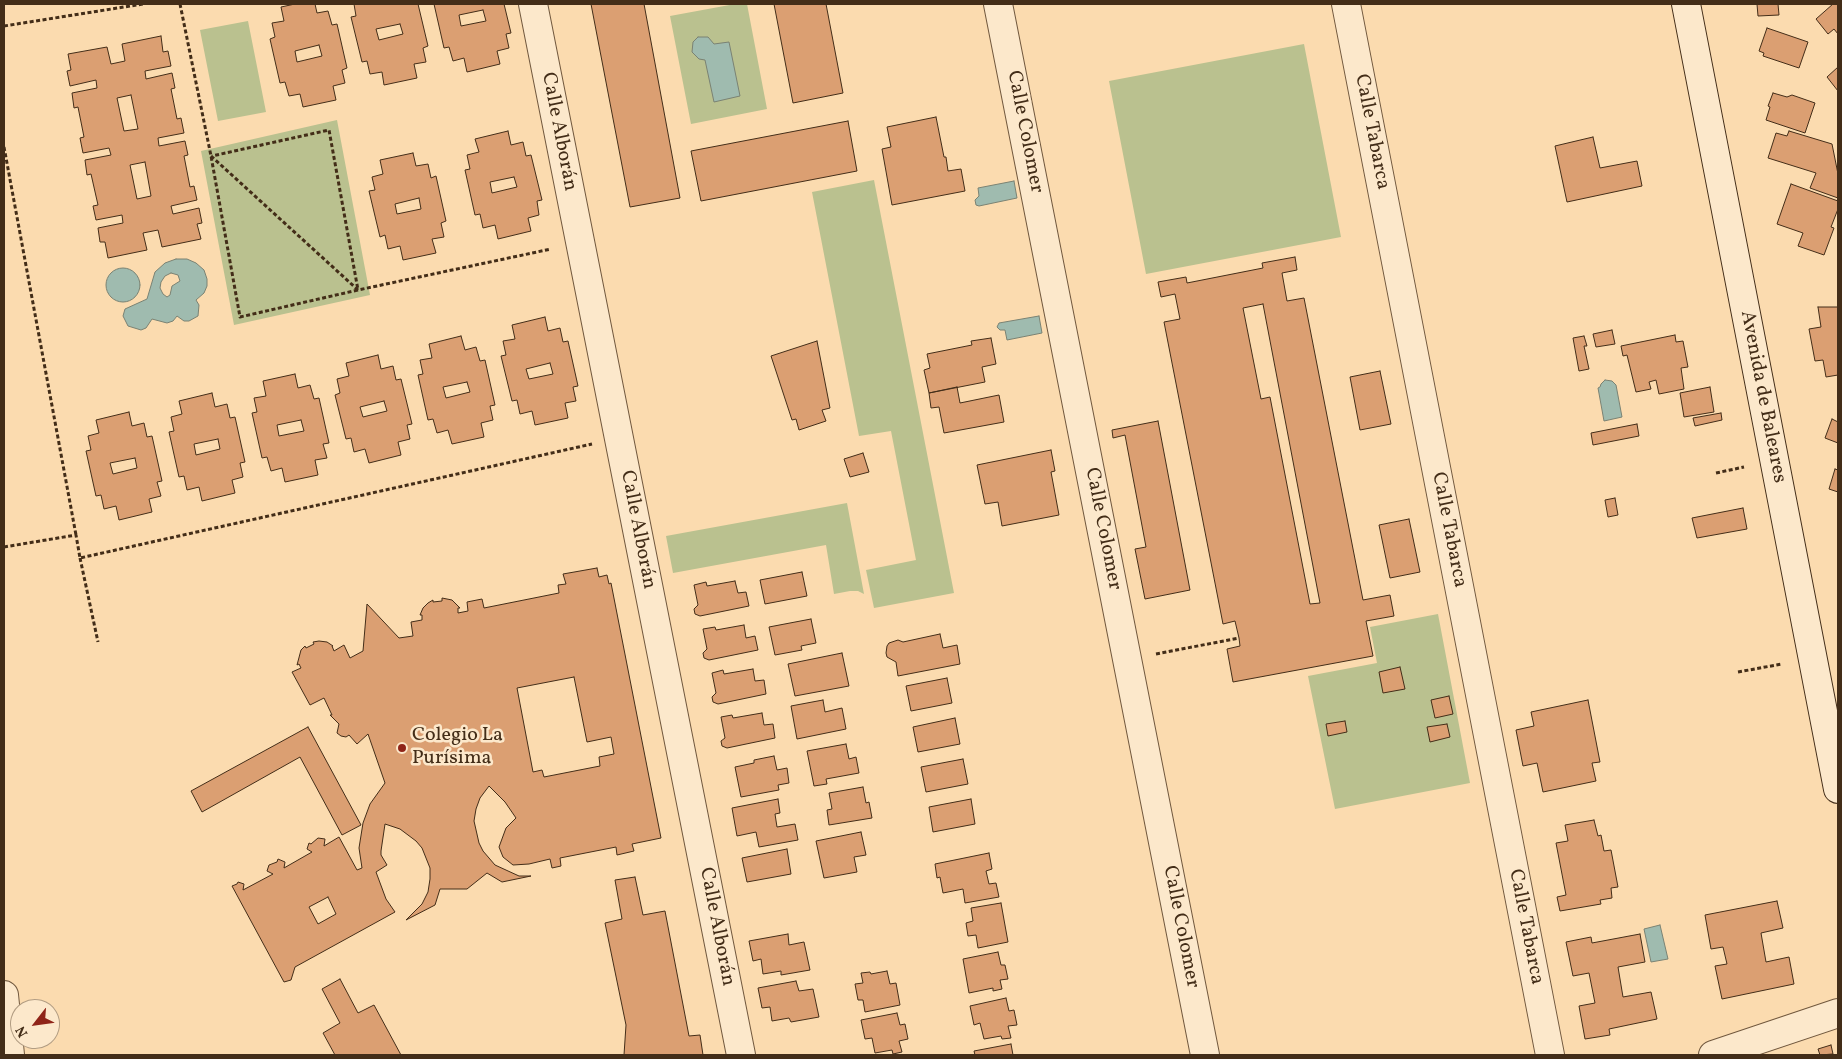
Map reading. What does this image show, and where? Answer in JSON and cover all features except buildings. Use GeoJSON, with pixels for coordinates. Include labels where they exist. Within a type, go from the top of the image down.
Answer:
{"type":"FeatureCollection","features":[{"type":"Feature","properties":{"kind":"street","name":"Calle Alborán"},"geometry":{"type":"LineString","coordinates":[[533,4],[741,1055]]}},
{"type":"Feature","properties":{"kind":"street","name":"Calle Colomer"},"geometry":{"type":"LineString","coordinates":[[998,4],[1205,1055]]}},
{"type":"Feature","properties":{"kind":"street","name":"Calle Tabarca"},"geometry":{"type":"LineString","coordinates":[[1346,4],[1550,1055]]}},
{"type":"Feature","properties":{"kind":"street","name":"Avenida de Baleares"},"geometry":{"type":"LineString","coordinates":[[1686,4],[1838,789]]}},
{"type":"Feature","properties":{"kind":"street"},"geometry":{"type":"LineString","coordinates":[[5,1010],[10,1055]]}},
{"type":"Feature","properties":{"kind":"street"},"geometry":{"type":"LineString","coordinates":[[1713,1055],[1838,1013]]}},
{"type":"Feature","properties":{"kind":"path"},"geometry":{"type":"LineString","coordinates":[[4,26],[143,4]]}},
{"type":"Feature","properties":{"kind":"path"},"geometry":{"type":"LineString","coordinates":[[180,4],[211,156],[240,318],[358,290],[561,247]]}},
{"type":"Feature","properties":{"kind":"path"},"geometry":{"type":"LineString","coordinates":[[211,156],[329,130],[358,290]]}},
{"type":"Feature","properties":{"kind":"path"},"geometry":{"type":"LineString","coordinates":[[4,147],[80,558],[98,642]]}},
{"type":"Feature","properties":{"kind":"path"},"geometry":{"type":"LineString","coordinates":[[211,156],[358,290]]}},
{"type":"Feature","properties":{"kind":"path"},"geometry":{"type":"LineString","coordinates":[[80,558],[599,443]]}},
{"type":"Feature","properties":{"kind":"path"},"geometry":{"type":"LineString","coordinates":[[1716,473],[1744,467]]}},
{"type":"Feature","properties":{"kind":"path"},"geometry":{"type":"LineString","coordinates":[[4,547],[76,536]]}},
{"type":"Feature","properties":{"kind":"path"},"geometry":{"type":"LineString","coordinates":[[1149,655],[1239,638]]}},
{"type":"Feature","properties":{"kind":"path"},"geometry":{"type":"LineString","coordinates":[[1738,672],[1782,664]]}},
{"type":"Feature","properties":{"kind":"green space"},"geometry":{"type":"Polygon","coordinates":[[[735,4],[747,4],[767,109],[691,124],[670,16],[735,4]]]}},
{"type":"Feature","properties":{"kind":"green space"},"geometry":{"type":"Polygon","coordinates":[[[248,21],[266,112],[218,121],[200,30],[248,21]]]}},
{"type":"Feature","properties":{"kind":"green space"},"geometry":{"type":"Polygon","coordinates":[[[1304,44],[1341,237],[1146,274],[1109,81],[1304,44]]]}},
{"type":"Feature","properties":{"kind":"green space"},"geometry":{"type":"Polygon","coordinates":[[[337,120],[370,295],[234,325],[201,151],[337,120]]]}},
{"type":"Feature","properties":{"kind":"green space"},"geometry":{"type":"Polygon","coordinates":[[[874,180],[954,593],[874,608],[866,570],[916,560],[891,431],[859,436],[812,192],[874,180]]]}},
{"type":"Feature","properties":{"kind":"green space"},"geometry":{"type":"Polygon","coordinates":[[[847,503],[864,594],[858,591],[850,591],[834,594],[826,545],[673,573],[666,536],[847,503]]]}},
{"type":"Feature","properties":{"kind":"green space"},"geometry":{"type":"Polygon","coordinates":[[[1438,614],[1470,783],[1335,809],[1308,676],[1377,663],[1370,627],[1438,614]]]}},
{"type":"Feature","properties":{"kind":"shaded area"},"geometry":{"type":"Polygon","coordinates":[[[698,37],[708,37],[714,44],[729,42],[740,96],[714,102],[705,60],[699,59],[692,52],[693,42],[698,37]]]}},
{"type":"Feature","properties":{"kind":"shaded area"},"geometry":{"type":"Polygon","coordinates":[[[1014,181],[1017,198],[976,205],[975,200],[979,196],[978,188],[1014,181]]]}},
{"type":"Feature","properties":{"kind":"shaded area"},"geometry":{"type":"Polygon","coordinates":[[[176,259],[187,259],[196,263],[204,270],[207,286],[204,293],[196,300],[199,305],[198,316],[189,321],[184,321],[177,316],[173,321],[167,323],[152,319],[146,328],[141,330],[128,326],[123,316],[125,309],[147,299],[155,272],[165,263],[176,259]],[[171,273],[165,276],[161,282],[160,288],[167,297],[170,295],[172,286],[180,281],[178,275],[171,273]]]}},
{"type":"Feature","properties":{"kind":"shaded area"},"geometry":{"type":"Polygon","coordinates":[[[123,268],[135,273],[140,285],[135,297],[123,302],[111,297],[106,285],[111,273],[123,268]]]}},
{"type":"Feature","properties":{"kind":"shaded area"},"geometry":{"type":"Polygon","coordinates":[[[1039,316],[1042,333],[1007,340],[1005,330],[1000,330],[997,327],[999,323],[1039,316]]]}},
{"type":"Feature","properties":{"kind":"shaded area"},"geometry":{"type":"Polygon","coordinates":[[[1605,380],[1612,381],[1616,385],[1622,417],[1604,421],[1598,388],[1605,380]]]}},
{"type":"Feature","properties":{"kind":"shaded area"},"geometry":{"type":"Polygon","coordinates":[[[1660,925],[1668,959],[1651,962],[1644,929],[1660,925]]]}},
{"type":"Feature","properties":{"kind":"place","name":"Colegio La Purísima"},"geometry":{"type":"Point","coordinates":[402,748]}}]}
